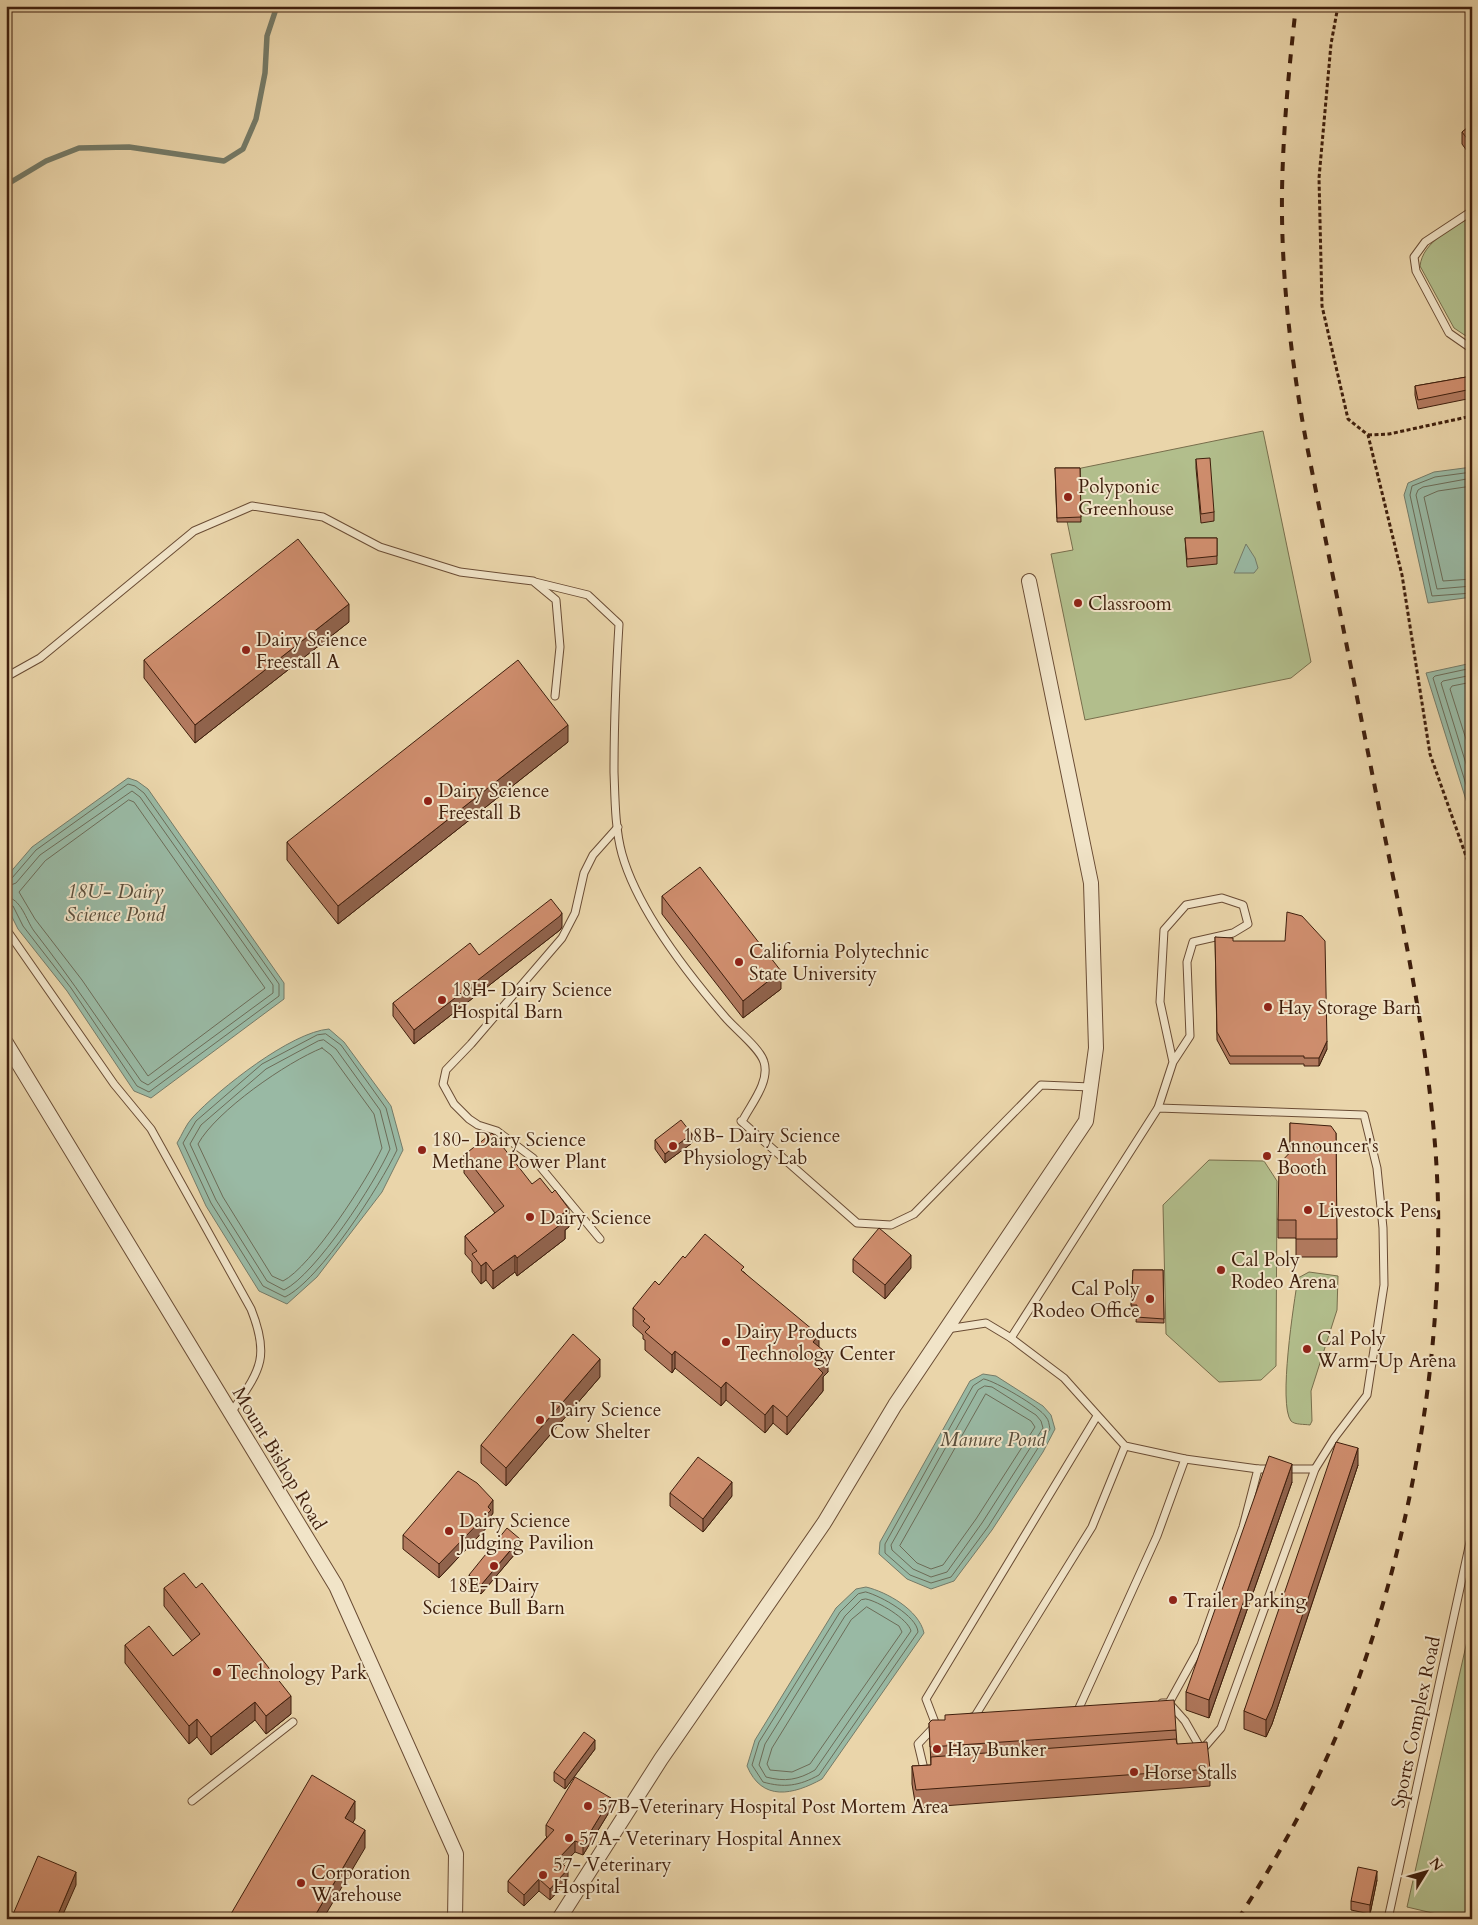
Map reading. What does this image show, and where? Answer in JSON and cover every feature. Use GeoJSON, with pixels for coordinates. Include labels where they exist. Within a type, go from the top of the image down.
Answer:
{"type":"FeatureCollection","features":[{"type":"Feature","properties":{"kind":"street"},"geometry":{"type":"LineString","coordinates":[[559,1919],[661,1758],[824,1523],[895,1405],[1086,1121],[1096,1048],[1091,882],[1029,581]]}},
{"type":"Feature","properties":{"kind":"street","name":"Mount Bishop Road"},"geometry":{"type":"LineString","coordinates":[[6,1043],[336,1586],[456,1854],[455,1919]]}},
{"type":"Feature","properties":{"kind":"lane"},"geometry":{"type":"LineString","coordinates":[[1472,212],[1425,242],[1414,257],[1416,271],[1449,334],[1472,348]]}},
{"type":"Feature","properties":{"kind":"lane"},"geometry":{"type":"LineString","coordinates":[[6,677],[40,658],[194,531],[252,506],[323,517],[380,547],[460,572],[533,581],[588,595],[619,624],[614,706],[615,802],[622,854],[636,888],[660,933],[724,1016],[761,1056],[765,1064],[764,1081],[743,1120],[857,1223],[891,1225],[914,1214],[1041,1085],[1091,1087]]}},
{"type":"Feature","properties":{"kind":"lane"},"geometry":{"type":"LineString","coordinates":[[533,581],[556,600],[560,646],[555,696]]}},
{"type":"Feature","properties":{"kind":"lane"},"geometry":{"type":"LineString","coordinates":[[600,1239],[533,1158],[496,1131],[478,1125],[469,1119],[454,1104],[443,1084],[446,1070],[471,1044],[562,938],[575,913],[584,873],[593,855],[618,827]]}},
{"type":"Feature","properties":{"kind":"lane"},"geometry":{"type":"LineString","coordinates":[[1011,1338],[1158,1108],[1173,1062],[1190,1036],[1187,962],[1193,942],[1233,933],[1248,924],[1242,905],[1222,898],[1186,905],[1164,930],[1160,1002],[1173,1062]]}},
{"type":"Feature","properties":{"kind":"lane"},"geometry":{"type":"LineString","coordinates":[[6,929],[114,1084],[151,1129],[251,1308],[260,1329],[261,1362],[231,1414]]}},
{"type":"Feature","properties":{"kind":"lane"},"geometry":{"type":"LineString","coordinates":[[1158,1108],[1364,1115],[1377,1168],[1383,1228],[1384,1285],[1367,1394],[1335,1437],[1316,1469],[1221,1728],[1202,1750],[1192,1751]]}},
{"type":"Feature","properties":{"kind":"lane"},"geometry":{"type":"LineString","coordinates":[[946,1329],[986,1323],[1011,1338],[1064,1378],[1125,1446],[1186,1459],[1258,1469],[1316,1469]]}},
{"type":"Feature","properties":{"kind":"lane"},"geometry":{"type":"LineString","coordinates":[[934,1770],[924,1770],[918,1744],[940,1724],[926,1699],[1098,1416]]}},
{"type":"Feature","properties":{"kind":"lane"},"geometry":{"type":"LineString","coordinates":[[984,1715],[971,1717],[1092,1527],[1125,1446]]}},
{"type":"Feature","properties":{"kind":"lane"},"geometry":{"type":"LineString","coordinates":[[1079,1708],[1157,1536],[1186,1459]]}},
{"type":"Feature","properties":{"kind":"lane"},"geometry":{"type":"LineString","coordinates":[[1169,1703],[1201,1645],[1243,1527],[1258,1469]]}},
{"type":"Feature","properties":{"kind":"lane","name":"Sports Complex Road"},"geometry":{"type":"LineString","coordinates":[[1388,1919],[1472,1533]]}},
{"type":"Feature","properties":{"kind":"lane"},"geometry":{"type":"LineString","coordinates":[[1169,1703],[1185,1721],[1202,1750]]}},
{"type":"Feature","properties":{"kind":"lane"},"geometry":{"type":"LineString","coordinates":[[1149,1704],[1169,1703]]}},
{"type":"Feature","properties":{"kind":"lane"},"geometry":{"type":"LineString","coordinates":[[1070,1709],[1089,1708]]}},
{"type":"Feature","properties":{"kind":"lane"},"geometry":{"type":"LineString","coordinates":[[192,1801],[293,1722]]}},
{"type":"Feature","properties":{"kind":"path"},"geometry":{"type":"LineString","coordinates":[[1338,6],[1331,44],[1319,178],[1322,306],[1348,419],[1368,436],[1402,576],[1430,754],[1472,873]]}},
{"type":"Feature","properties":{"kind":"path"},"geometry":{"type":"LineString","coordinates":[[1368,436],[1388,434],[1472,416]]}},
{"type":"Feature","properties":{"kind":"shaded area"},"geometry":{"type":"Polygon","coordinates":[[[1472,216],[1472,340],[1454,328],[1420,266],[1422,257],[1432,243],[1472,216]]]}},
{"type":"Feature","properties":{"kind":"shaded area"},"geometry":{"type":"Polygon","coordinates":[[[1263,431],[1311,662],[1291,678],[1085,720],[1051,554],[1073,550],[1057,473],[1263,431]]]}},
{"type":"Feature","properties":{"kind":"shaded area","name":"Cal Poly Rodeo Arena"},"geometry":{"type":"Polygon","coordinates":[[[1209,1160],[1264,1161],[1277,1181],[1276,1366],[1261,1380],[1219,1382],[1166,1334],[1163,1205],[1209,1160]]]}},
{"type":"Feature","properties":{"kind":"shaded area","name":"Cal Poly Warm-Up Arena"},"geometry":{"type":"Polygon","coordinates":[[[1309,1272],[1338,1276],[1337,1310],[1311,1391],[1312,1421],[1310,1425],[1297,1424],[1291,1421],[1287,1411],[1286,1395],[1288,1352],[1298,1278],[1309,1272]]]}},
{"type":"Feature","properties":{"kind":"shaded area"},"geometry":{"type":"Polygon","coordinates":[[[1472,1619],[1472,1919],[1458,1919],[1407,1907],[1472,1619]]]}},
{"type":"Feature","properties":{"kind":"water"},"geometry":{"type":"Polygon","coordinates":[[[1472,467],[1472,597],[1428,603],[1404,495],[1408,483],[1434,472],[1472,467]]]}},
{"type":"Feature","properties":{"kind":"water"},"geometry":{"type":"Polygon","coordinates":[[[1246,544],[1255,558],[1258,568],[1254,573],[1234,573],[1246,544]]]}},
{"type":"Feature","properties":{"kind":"water"},"geometry":{"type":"Polygon","coordinates":[[[1472,663],[1472,819],[1426,673],[1472,663]]]}},
{"type":"Feature","properties":{"kind":"water","name":"18U- Dairy Science Pond"},"geometry":{"type":"Polygon","coordinates":[[[128,778],[137,781],[148,789],[284,983],[284,999],[151,1098],[134,1091],[67,991],[18,929],[6,905],[8,875],[32,847],[128,778]]]}},
{"type":"Feature","properties":{"kind":"water"},"geometry":{"type":"Polygon","coordinates":[[[329,1029],[344,1042],[391,1106],[403,1150],[382,1192],[317,1277],[287,1304],[259,1291],[206,1206],[177,1143],[193,1117],[237,1078],[295,1040],[313,1032],[329,1029]]]}},
{"type":"Feature","properties":{"kind":"water","name":"Manure Pond"},"geometry":{"type":"Polygon","coordinates":[[[983,1374],[996,1376],[1043,1406],[1051,1415],[1055,1429],[1043,1452],[992,1530],[954,1581],[931,1589],[907,1579],[879,1554],[880,1542],[970,1381],[983,1374]]]}},
{"type":"Feature","properties":{"kind":"water"},"geometry":{"type":"Polygon","coordinates":[[[866,1587],[883,1593],[901,1603],[916,1617],[924,1633],[822,1779],[800,1789],[779,1792],[770,1790],[753,1778],[747,1766],[755,1740],[836,1608],[856,1589],[866,1587]]]}},
{"type":"Feature","properties":{"kind":"building"},"geometry":{"type":"Polygon","coordinates":[[[1472,124],[1472,145],[1462,132],[1472,124]]]}},
{"type":"Feature","properties":{"kind":"building"},"geometry":{"type":"Polygon","coordinates":[[[1472,376],[1472,389],[1418,400],[1415,386],[1472,376]]]}},
{"type":"Feature","properties":{"kind":"building"},"geometry":{"type":"Polygon","coordinates":[[[1210,458],[1214,512],[1201,514],[1196,459],[1210,458]]]}},
{"type":"Feature","properties":{"kind":"building","name":"Polyponic Greenhouse"},"geometry":{"type":"Polygon","coordinates":[[[1055,468],[1080,468],[1081,517],[1057,518],[1055,468]]]}},
{"type":"Feature","properties":{"kind":"building"},"geometry":{"type":"Polygon","coordinates":[[[1185,538],[1217,538],[1217,556],[1187,559],[1185,538]]]}},
{"type":"Feature","properties":{"kind":"building","name":"Dairy Science Freestall A"},"geometry":{"type":"Polygon","coordinates":[[[298,539],[349,604],[195,725],[144,660],[298,539]]]}},
{"type":"Feature","properties":{"kind":"building","name":"Dairy Science Freestall B"},"geometry":{"type":"Polygon","coordinates":[[[518,660],[568,725],[338,906],[287,842],[518,660]]]}},
{"type":"Feature","properties":{"kind":"building"},"geometry":{"type":"Polygon","coordinates":[[[700,867],[781,971],[743,1001],[662,896],[700,867]]]}},
{"type":"Feature","properties":{"kind":"building"},"geometry":{"type":"Polygon","coordinates":[[[551,899],[562,913],[560,916],[414,1030],[393,1003],[470,943],[479,955],[551,899]]]}},
{"type":"Feature","properties":{"kind":"building"},"geometry":{"type":"Polygon","coordinates":[[[1287,912],[1302,916],[1325,941],[1327,1041],[1319,1058],[1304,1058],[1304,1056],[1230,1056],[1217,1032],[1215,937],[1233,938],[1233,941],[1285,941],[1287,912]]]}},
{"type":"Feature","properties":{"kind":"building"},"geometry":{"type":"Polygon","coordinates":[[[681,1120],[692,1134],[665,1154],[655,1140],[681,1120]]]}},
{"type":"Feature","properties":{"kind":"building","name":"Livestock Pens"},"geometry":{"type":"Polygon","coordinates":[[[1290,1123],[1331,1126],[1336,1133],[1337,1239],[1296,1239],[1296,1220],[1278,1220],[1279,1164],[1297,1145],[1290,1145],[1290,1123]]]}},
{"type":"Feature","properties":{"kind":"building","name":"Dairy Science"},"geometry":{"type":"Polygon","coordinates":[[[492,1133],[532,1184],[540,1178],[552,1193],[555,1190],[569,1209],[561,1215],[565,1221],[517,1258],[515,1255],[493,1271],[486,1262],[481,1266],[472,1254],[477,1251],[465,1236],[504,1206],[464,1155],[492,1133]]]}},
{"type":"Feature","properties":{"kind":"building"},"geometry":{"type":"Polygon","coordinates":[[[879,1228],[911,1255],[885,1285],[853,1259],[879,1228]]]}},
{"type":"Feature","properties":{"kind":"building","name":"Dairy Products Technology Center"},"geometry":{"type":"Polygon","coordinates":[[[705,1234],[744,1267],[741,1270],[819,1335],[813,1342],[828,1354],[817,1367],[823,1373],[787,1417],[773,1405],[765,1415],[726,1382],[721,1388],[675,1351],[672,1355],[645,1332],[650,1327],[643,1321],[645,1319],[633,1308],[655,1281],[659,1285],[683,1256],[685,1258],[705,1234]]]}},
{"type":"Feature","properties":{"kind":"building","name":"Cal Poly Rodeo Office"},"geometry":{"type":"Polygon","coordinates":[[[1133,1270],[1163,1270],[1164,1319],[1136,1317],[1137,1305],[1131,1305],[1133,1270]]]}},
{"type":"Feature","properties":{"kind":"building","name":"Dairy Science Cow Shelter"},"geometry":{"type":"Polygon","coordinates":[[[573,1334],[600,1359],[506,1468],[481,1445],[573,1334]]]}},
{"type":"Feature","properties":{"kind":"building","name":"Horse Stalls"},"geometry":{"type":"Polygon","coordinates":[[[1336,1442],[1358,1448],[1272,1707],[1266,1720],[1244,1711],[1336,1442]]]}},
{"type":"Feature","properties":{"kind":"building","name":"Horse Stalls"},"geometry":{"type":"Polygon","coordinates":[[[1269,1456],[1292,1464],[1209,1700],[1186,1692],[1269,1456]]]}},
{"type":"Feature","properties":{"kind":"building"},"geometry":{"type":"Polygon","coordinates":[[[698,1457],[732,1482],[703,1519],[670,1493],[698,1457]]]}},
{"type":"Feature","properties":{"kind":"building","name":"Dairy Science Judging Pavilion"},"geometry":{"type":"Polygon","coordinates":[[[458,1471],[477,1483],[493,1500],[488,1507],[491,1510],[439,1564],[403,1535],[458,1471]]]}},
{"type":"Feature","properties":{"kind":"building"},"geometry":{"type":"Polygon","coordinates":[[[507,1528],[520,1539],[481,1585],[469,1575],[507,1528]]]}},
{"type":"Feature","properties":{"kind":"building","name":"Technology Park"},"geometry":{"type":"Polygon","coordinates":[[[184,1573],[196,1588],[202,1583],[291,1696],[266,1716],[255,1702],[211,1737],[197,1719],[189,1726],[125,1645],[149,1626],[173,1656],[200,1634],[164,1588],[184,1573]]]}},
{"type":"Feature","properties":{"kind":"building"},"geometry":{"type":"Polygon","coordinates":[[[1174,1700],[1176,1730],[930,1747],[929,1723],[932,1720],[945,1720],[945,1715],[1174,1700]]]}},
{"type":"Feature","properties":{"kind":"building"},"geometry":{"type":"Polygon","coordinates":[[[584,1732],[595,1740],[565,1780],[554,1772],[584,1732]]]}},
{"type":"Feature","properties":{"kind":"building"},"geometry":{"type":"Polygon","coordinates":[[[1176,1739],[1177,1744],[1207,1742],[1210,1769],[916,1790],[912,1766],[931,1765],[931,1757],[1176,1739]]]}},
{"type":"Feature","properties":{"kind":"building","name":"Corporation Warehouse"},"geometry":{"type":"Polygon","coordinates":[[[312,1775],[355,1801],[345,1818],[365,1830],[313,1919],[228,1919],[312,1775]]]}},
{"type":"Feature","properties":{"kind":"building"},"geometry":{"type":"Polygon","coordinates":[[[575,1777],[611,1798],[583,1844],[575,1841],[558,1859],[568,1869],[550,1889],[539,1879],[524,1895],[508,1881],[554,1830],[546,1825],[575,1777]]]}},
{"type":"Feature","properties":{"kind":"building"},"geometry":{"type":"Polygon","coordinates":[[[38,1856],[76,1872],[56,1919],[11,1919],[38,1856]]]}},
{"type":"Feature","properties":{"kind":"building"},"geometry":{"type":"Polygon","coordinates":[[[1358,1867],[1377,1871],[1370,1905],[1351,1901],[1358,1867]]]}},
{"type":"Feature","properties":{"kind":"waterway"},"geometry":{"type":"LineString","coordinates":[[6,185],[46,161],[79,148],[129,147],[224,161],[243,149],[256,119],[265,73],[267,36],[277,6]]}},
{"type":"Feature","properties":{"kind":"railway"},"geometry":{"type":"LineString","coordinates":[[1238,1919],[1262,1882],[1315,1784],[1353,1695],[1378,1622],[1398,1546],[1415,1468],[1428,1389],[1435,1310],[1438,1233],[1436,1158],[1421,1029],[1398,902],[1306,441],[1288,317],[1283,255],[1282,192],[1287,99],[1296,6]]}},
{"type":"Feature","properties":{"kind":"place","name":"Polyponic Greenhouse"},"geometry":{"type":"Point","coordinates":[1068,497]}},
{"type":"Feature","properties":{"kind":"place","name":"Classroom"},"geometry":{"type":"Point","coordinates":[1078,603]}},
{"type":"Feature","properties":{"kind":"place","name":"Dairy Science Freestall A"},"geometry":{"type":"Point","coordinates":[246,650]}},
{"type":"Feature","properties":{"kind":"place","name":"Dairy Science Freestall B"},"geometry":{"type":"Point","coordinates":[428,801]}},
{"type":"Feature","properties":{"kind":"place","name":"California Polytechnic State University"},"geometry":{"type":"Point","coordinates":[739,962]}},
{"type":"Feature","properties":{"kind":"place","name":"18H- Dairy Science Hospital Barn"},"geometry":{"type":"Point","coordinates":[442,1000]}},
{"type":"Feature","properties":{"kind":"place","name":"Hay Storage Barn"},"geometry":{"type":"Point","coordinates":[1268,1007]}},
{"type":"Feature","properties":{"kind":"place","name":"18B- Dairy Science Physiology Lab"},"geometry":{"type":"Point","coordinates":[673,1146]}},
{"type":"Feature","properties":{"kind":"place","name":"180- Dairy Science Methane Power Plant"},"geometry":{"type":"Point","coordinates":[422,1150]}},
{"type":"Feature","properties":{"kind":"place","name":"Announcer's Booth"},"geometry":{"type":"Point","coordinates":[1267,1156]}},
{"type":"Feature","properties":{"kind":"place","name":"Livestock Pens"},"geometry":{"type":"Point","coordinates":[1308,1210]}},
{"type":"Feature","properties":{"kind":"place","name":"Dairy Science"},"geometry":{"type":"Point","coordinates":[530,1217]}},
{"type":"Feature","properties":{"kind":"place","name":"Cal Poly Rodeo Arena"},"geometry":{"type":"Point","coordinates":[1221,1270]}},
{"type":"Feature","properties":{"kind":"place","name":"Cal Poly Rodeo Office"},"geometry":{"type":"Point","coordinates":[1150,1299]}},
{"type":"Feature","properties":{"kind":"place","name":"Dairy Products Technology Center"},"geometry":{"type":"Point","coordinates":[726,1342]}},
{"type":"Feature","properties":{"kind":"place","name":"Cal Poly Warm-Up Arena"},"geometry":{"type":"Point","coordinates":[1307,1349]}},
{"type":"Feature","properties":{"kind":"place","name":"Dairy Science Cow Shelter"},"geometry":{"type":"Point","coordinates":[540,1420]}},
{"type":"Feature","properties":{"kind":"place","name":"Dairy Science Judging Pavilion"},"geometry":{"type":"Point","coordinates":[449,1531]}},
{"type":"Feature","properties":{"kind":"place","name":"18E- Dairy Science Bull Barn"},"geometry":{"type":"Point","coordinates":[494,1566]}},
{"type":"Feature","properties":{"kind":"place","name":"Trailer Parking"},"geometry":{"type":"Point","coordinates":[1173,1600]}},
{"type":"Feature","properties":{"kind":"place","name":"Technology Park"},"geometry":{"type":"Point","coordinates":[217,1672]}},
{"type":"Feature","properties":{"kind":"place","name":"Hay Bunker"},"geometry":{"type":"Point","coordinates":[937,1749]}},
{"type":"Feature","properties":{"kind":"place","name":"Horse Stalls"},"geometry":{"type":"Point","coordinates":[1134,1772]}},
{"type":"Feature","properties":{"kind":"place","name":"57B-Veterinary Hospital Post Mortem Area"},"geometry":{"type":"Point","coordinates":[588,1806]}},
{"type":"Feature","properties":{"kind":"place","name":"57A- Veterinary Hospital Annex"},"geometry":{"type":"Point","coordinates":[569,1838]}},
{"type":"Feature","properties":{"kind":"place","name":"57- Veterinary Hospital"},"geometry":{"type":"Point","coordinates":[543,1875]}},
{"type":"Feature","properties":{"kind":"place","name":"Corporation Warehouse"},"geometry":{"type":"Point","coordinates":[301,1883]}}]}
